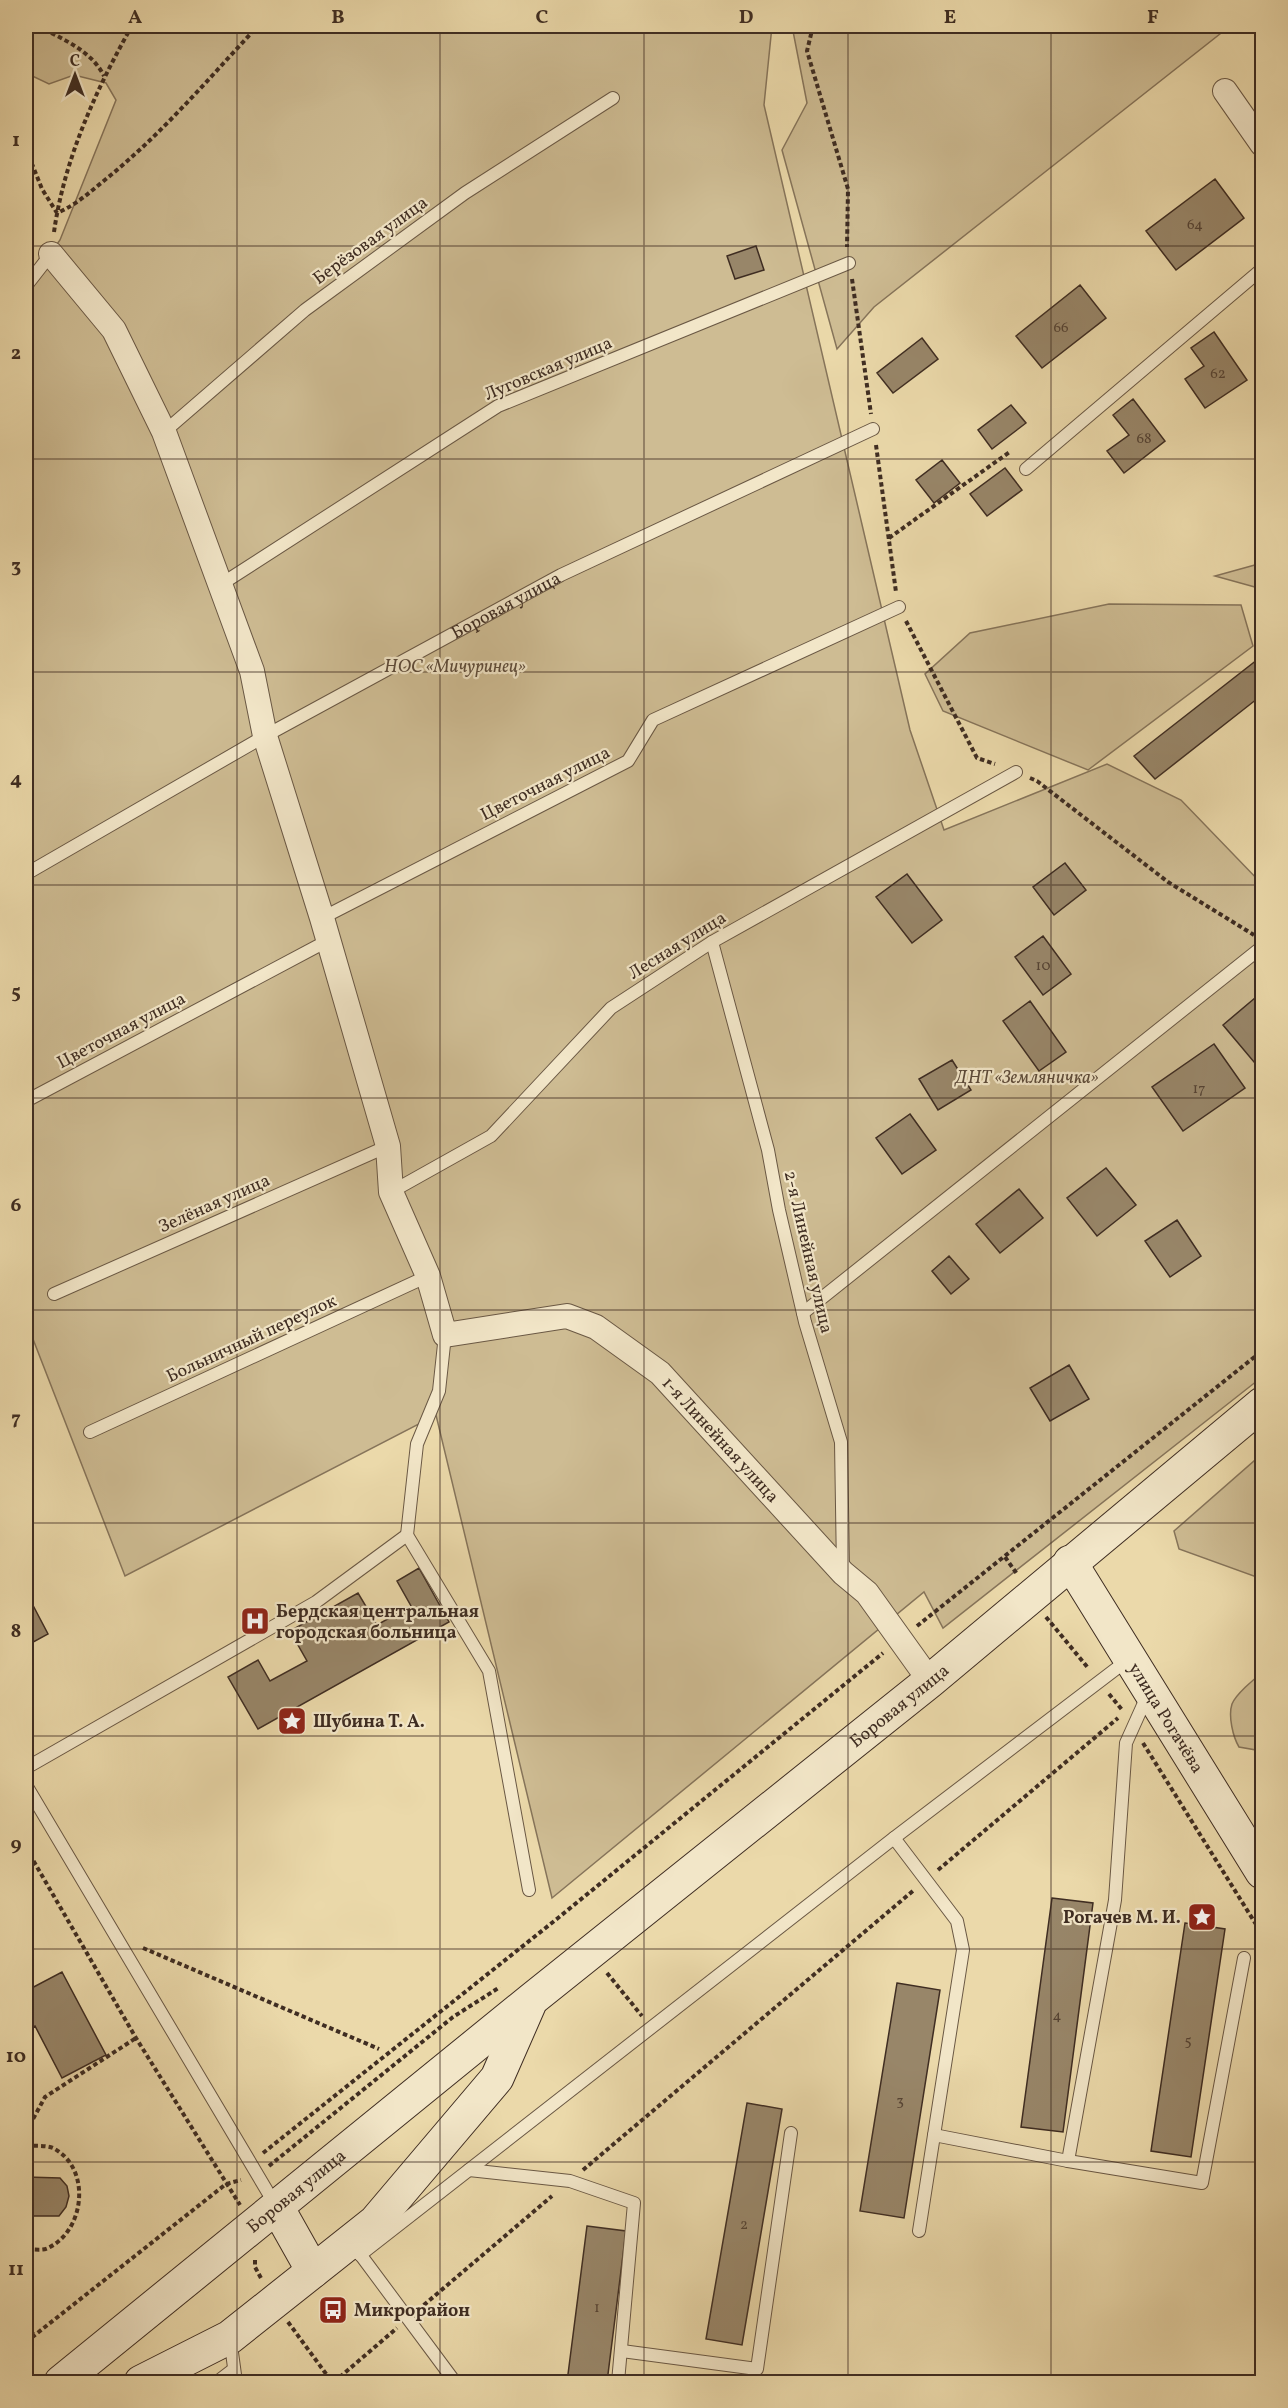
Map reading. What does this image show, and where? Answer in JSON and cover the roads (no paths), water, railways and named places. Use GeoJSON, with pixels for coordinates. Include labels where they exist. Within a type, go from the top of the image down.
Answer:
{"type":"FeatureCollection","features":[{"type":"Feature","properties":{"kind":"street"},"geometry":{"type":"LineString","coordinates":[[1225,91],[1263,144]]}},
{"type":"Feature","properties":{"kind":"street"},"geometry":{"type":"LineString","coordinates":[[51,254],[114,330],[164,432],[252,671],[266,736],[388,1146],[391,1192],[428,1276],[445,1335]]}},
{"type":"Feature","properties":{"kind":"street","name":"1-я Линейная улица"},"geometry":{"type":"LineString","coordinates":[[445,1335],[567,1316],[596,1327],[660,1373],[843,1573],[867,1593],[930,1681]]}},
{"type":"Feature","properties":{"kind":"street","name":"Боровая улица"},"geometry":{"type":"LineString","coordinates":[[61,2382],[531,2000],[930,1681],[1070,1562],[1263,1404]]}},
{"type":"Feature","properties":{"kind":"street","name":"улица Рогачёва"},"geometry":{"type":"LineString","coordinates":[[1070,1562],[1263,1872]]}},
{"type":"Feature","properties":{"kind":"street","name":"Боровая улица"},"geometry":{"type":"LineString","coordinates":[[141,2382],[230,2337],[313,2271],[355,2249],[375,2222],[497,2078],[531,2000]]}},
{"type":"Feature","properties":{"kind":"street"},"geometry":{"type":"LineString","coordinates":[[265,2217],[313,2271]]}},
{"type":"Feature","properties":{"kind":"lane","name":"Берёзовая улица"},"geometry":{"type":"LineString","coordinates":[[164,432],[305,310],[465,193],[613,98]]}},
{"type":"Feature","properties":{"kind":"lane"},"geometry":{"type":"LineString","coordinates":[[26,286],[51,254]]}},
{"type":"Feature","properties":{"kind":"lane","name":"Луговская улица"},"geometry":{"type":"LineString","coordinates":[[220,585],[498,406],[849,263]]}},
{"type":"Feature","properties":{"kind":"lane"},"geometry":{"type":"LineString","coordinates":[[1026,469],[1263,269]]}},
{"type":"Feature","properties":{"kind":"lane","name":"Боровая улица"},"geometry":{"type":"LineString","coordinates":[[26,874],[266,736],[561,575],[873,429]]}},
{"type":"Feature","properties":{"kind":"lane","name":"Цветочная улица"},"geometry":{"type":"LineString","coordinates":[[26,1101],[325,929],[628,761],[653,720],[899,607]]}},
{"type":"Feature","properties":{"kind":"lane","name":"Лесная улица"},"geometry":{"type":"LineString","coordinates":[[391,1192],[491,1136],[610,1008],[712,942],[1016,772]]}},
{"type":"Feature","properties":{"kind":"lane","name":"2-я Линейная улица"},"geometry":{"type":"LineString","coordinates":[[712,942],[768,1150],[779,1210],[803,1313],[841,1442],[843,1573]]}},
{"type":"Feature","properties":{"kind":"lane"},"geometry":{"type":"LineString","coordinates":[[803,1313],[1263,947]]}},
{"type":"Feature","properties":{"kind":"lane","name":"Зелёная улица"},"geometry":{"type":"LineString","coordinates":[[54,1294],[388,1146]]}},
{"type":"Feature","properties":{"kind":"lane","name":"Больничный переулок"},"geometry":{"type":"LineString","coordinates":[[90,1432],[428,1276]]}},
{"type":"Feature","properties":{"kind":"lane"},"geometry":{"type":"LineString","coordinates":[[445,1335],[439,1391],[417,1444],[407,1535],[489,1671],[529,1890]]}},
{"type":"Feature","properties":{"kind":"lane"},"geometry":{"type":"LineString","coordinates":[[26,1768],[316,1602],[407,1535]]}},
{"type":"Feature","properties":{"kind":"lane"},"geometry":{"type":"LineString","coordinates":[[455,2382],[355,2249],[469,2170],[894,1838],[1130,1658]]}},
{"type":"Feature","properties":{"kind":"lane"},"geometry":{"type":"LineString","coordinates":[[1068,2162],[1115,1900],[1126,1743],[1150,1690]]}},
{"type":"Feature","properties":{"kind":"lane"},"geometry":{"type":"LineString","coordinates":[[26,1785],[251,2163],[265,2217]]}},
{"type":"Feature","properties":{"kind":"lane"},"geometry":{"type":"LineString","coordinates":[[894,1838],[957,1922],[963,1950],[919,2231]]}},
{"type":"Feature","properties":{"kind":"lane"},"geometry":{"type":"LineString","coordinates":[[934,2134],[1068,2162],[1202,2183],[1244,1958]]}},
{"type":"Feature","properties":{"kind":"lane"},"geometry":{"type":"LineString","coordinates":[[622,2350],[757,2369],[791,2133]]}},
{"type":"Feature","properties":{"kind":"lane"},"geometry":{"type":"LineString","coordinates":[[469,2170],[570,2181],[634,2204],[618,2382]]}},
{"type":"Feature","properties":{"kind":"lane"},"geometry":{"type":"LineString","coordinates":[[230,2337],[236,2382]]}},
{"type":"Feature","properties":{"kind":"lane"},"geometry":{"type":"LineString","coordinates":[[217,2382],[234,2369]]}},
{"type":"Feature","properties":{"kind":"place","name":"Бердская центральная городская больница"},"geometry":{"type":"Point","coordinates":[255,1621]}},
{"type":"Feature","properties":{"kind":"place","name":"Шубина Т. А."},"geometry":{"type":"Point","coordinates":[292,1721]}},
{"type":"Feature","properties":{"kind":"place","name":"Рогачев М. И."},"geometry":{"type":"Point","coordinates":[1202,1917]}},
{"type":"Feature","properties":{"kind":"place","name":"Микрорайон"},"geometry":{"type":"Point","coordinates":[333,2310]}},
{"type":"Feature","properties":{"kind":"park label","name":"НОС «Мичуринец»"},"geometry":{"type":"Point","coordinates":[455,666]}},
{"type":"Feature","properties":{"kind":"park label","name":"ДНТ «Земляничка»"},"geometry":{"type":"Point","coordinates":[1027,1077]}}]}
